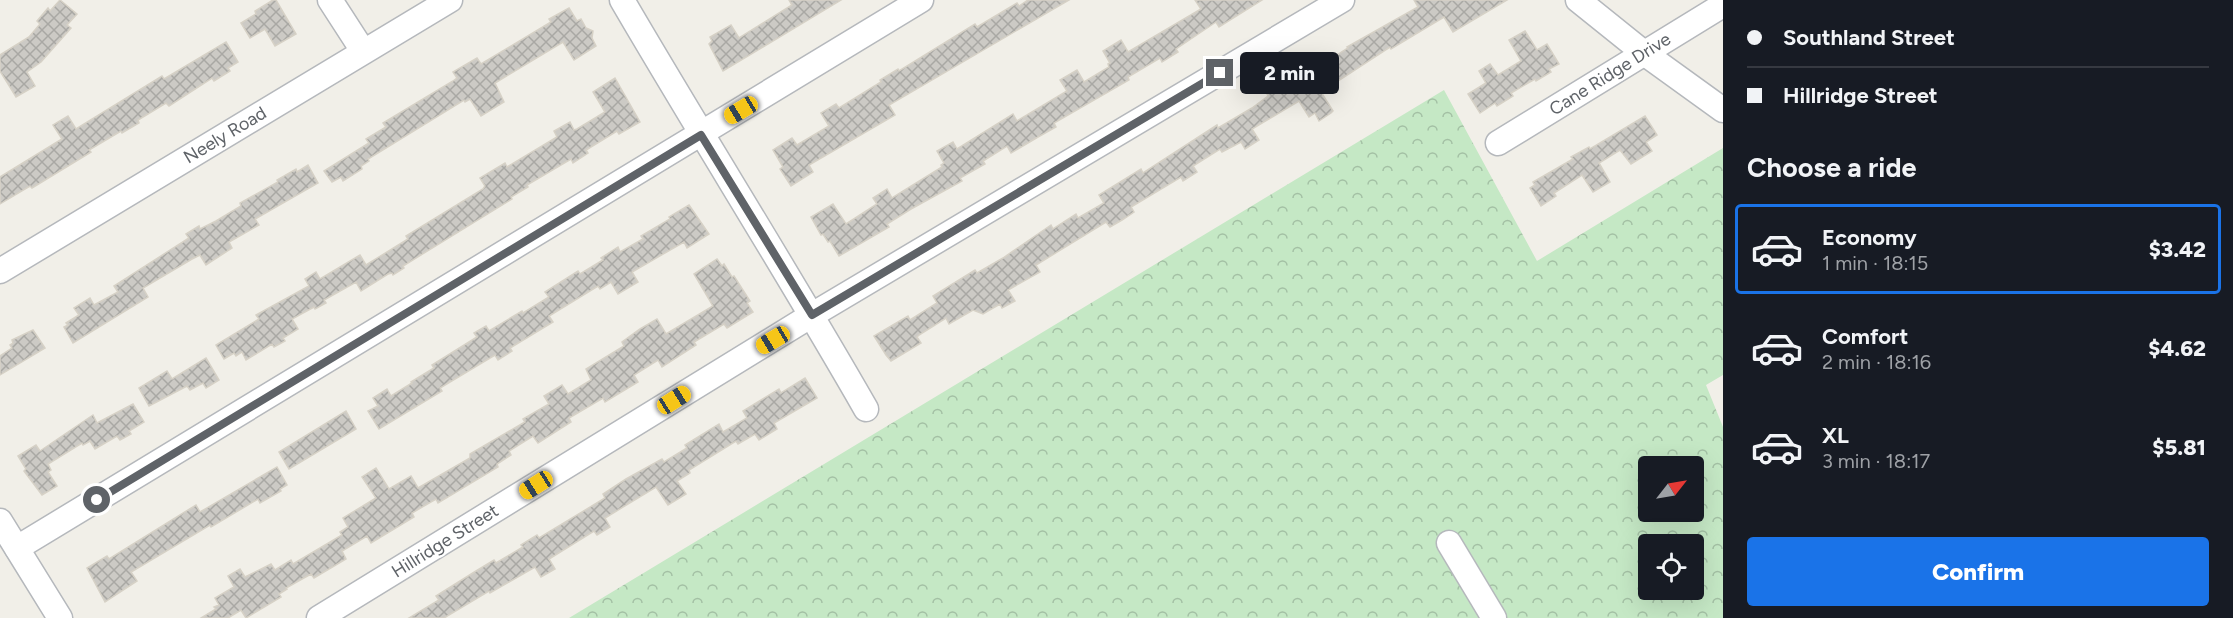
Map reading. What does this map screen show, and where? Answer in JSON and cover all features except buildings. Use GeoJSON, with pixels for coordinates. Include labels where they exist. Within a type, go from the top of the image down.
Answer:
{"type":"FeatureCollection","features":[{"type":"Feature","properties":{"kind":"street"},"geometry":{"type":"LineString","coordinates":[[330,0],[363,51]]}},
{"type":"Feature","properties":{"kind":"street","name":"Neely Road"},"geometry":{"type":"LineString","coordinates":[[0,271],[450,0]]}},
{"type":"Feature","properties":{"kind":"street"},"geometry":{"type":"LineString","coordinates":[[622,0],[866,409]]}},
{"type":"Feature","properties":{"kind":"street"},"geometry":{"type":"LineString","coordinates":[[17,549],[921,0]]}},
{"type":"Feature","properties":{"kind":"street","name":"Hillridge Street"},"geometry":{"type":"LineString","coordinates":[[319,618],[812,315],[1342,0]]}},
{"type":"Feature","properties":{"kind":"street"},"geometry":{"type":"LineString","coordinates":[[1578,0],[1644,53],[1723,110]]}},
{"type":"Feature","properties":{"kind":"street","name":"Cane Ridge Drive"},"geometry":{"type":"LineString","coordinates":[[1498,144],[1723,5]]}},
{"type":"Feature","properties":{"kind":"street"},"geometry":{"type":"LineString","coordinates":[[0,521],[60,618]]}},
{"type":"Feature","properties":{"kind":"street"},"geometry":{"type":"LineString","coordinates":[[1449,543],[1494,618]]}},
{"type":"Feature","properties":{"kind":"green space"},"geometry":{"type":"Polygon","coordinates":[[[1444,90],[1537,261],[1723,148],[1723,375],[1706,385],[1723,427],[1723,618],[569,618],[1444,90]]]}},
{"type":"Feature","properties":{"kind":"route"},"geometry":{"type":"LineString","coordinates":[[97,500],[701,135],[812,315],[1220,73]]}}]}
